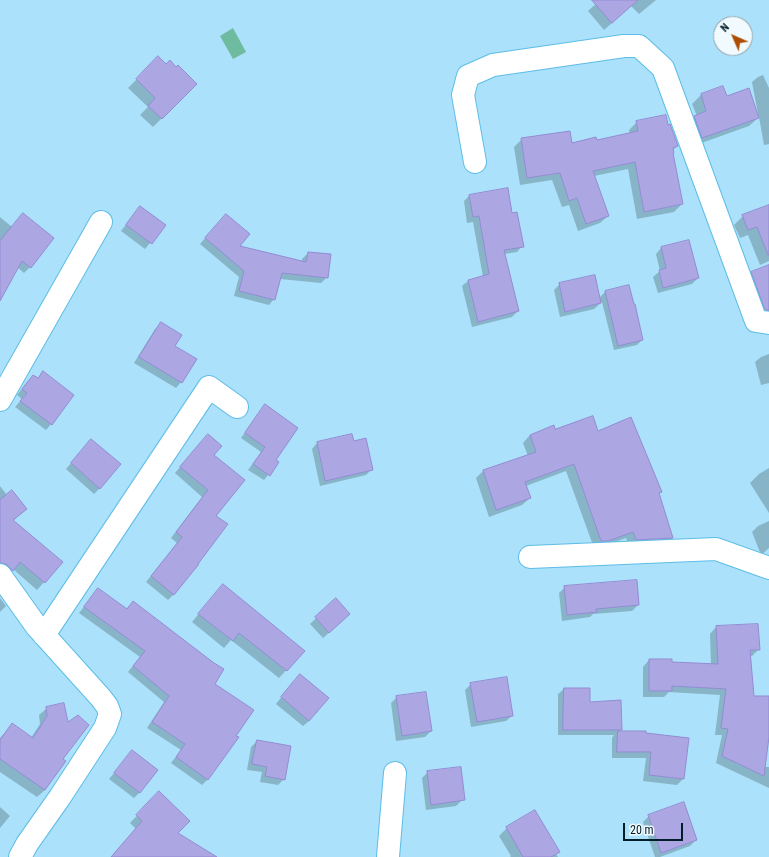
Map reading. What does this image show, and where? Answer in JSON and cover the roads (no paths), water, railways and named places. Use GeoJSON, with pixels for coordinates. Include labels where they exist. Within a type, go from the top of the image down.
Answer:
{"type":"FeatureCollection","features":[{"type":"Feature","properties":{"kind":"street"},"geometry":{"type":"LineString","coordinates":[[475,162],[463,95],[468,76],[493,65],[624,46],[639,46],[663,68],[756,321],[769,323]]}},
{"type":"Feature","properties":{"kind":"street"},"geometry":{"type":"LineString","coordinates":[[0,400],[101,222]]}},
{"type":"Feature","properties":{"kind":"street"},"geometry":{"type":"LineString","coordinates":[[44,635],[209,387],[237,407]]}},
{"type":"Feature","properties":{"kind":"street"},"geometry":{"type":"LineString","coordinates":[[530,557],[716,549],[769,568]]}},
{"type":"Feature","properties":{"kind":"street"},"geometry":{"type":"LineString","coordinates":[[0,575],[44,635],[101,698],[107,706],[110,714],[105,728],[27,844],[20,857]]}},
{"type":"Feature","properties":{"kind":"street"},"geometry":{"type":"LineString","coordinates":[[388,857],[396,773]]}}]}
